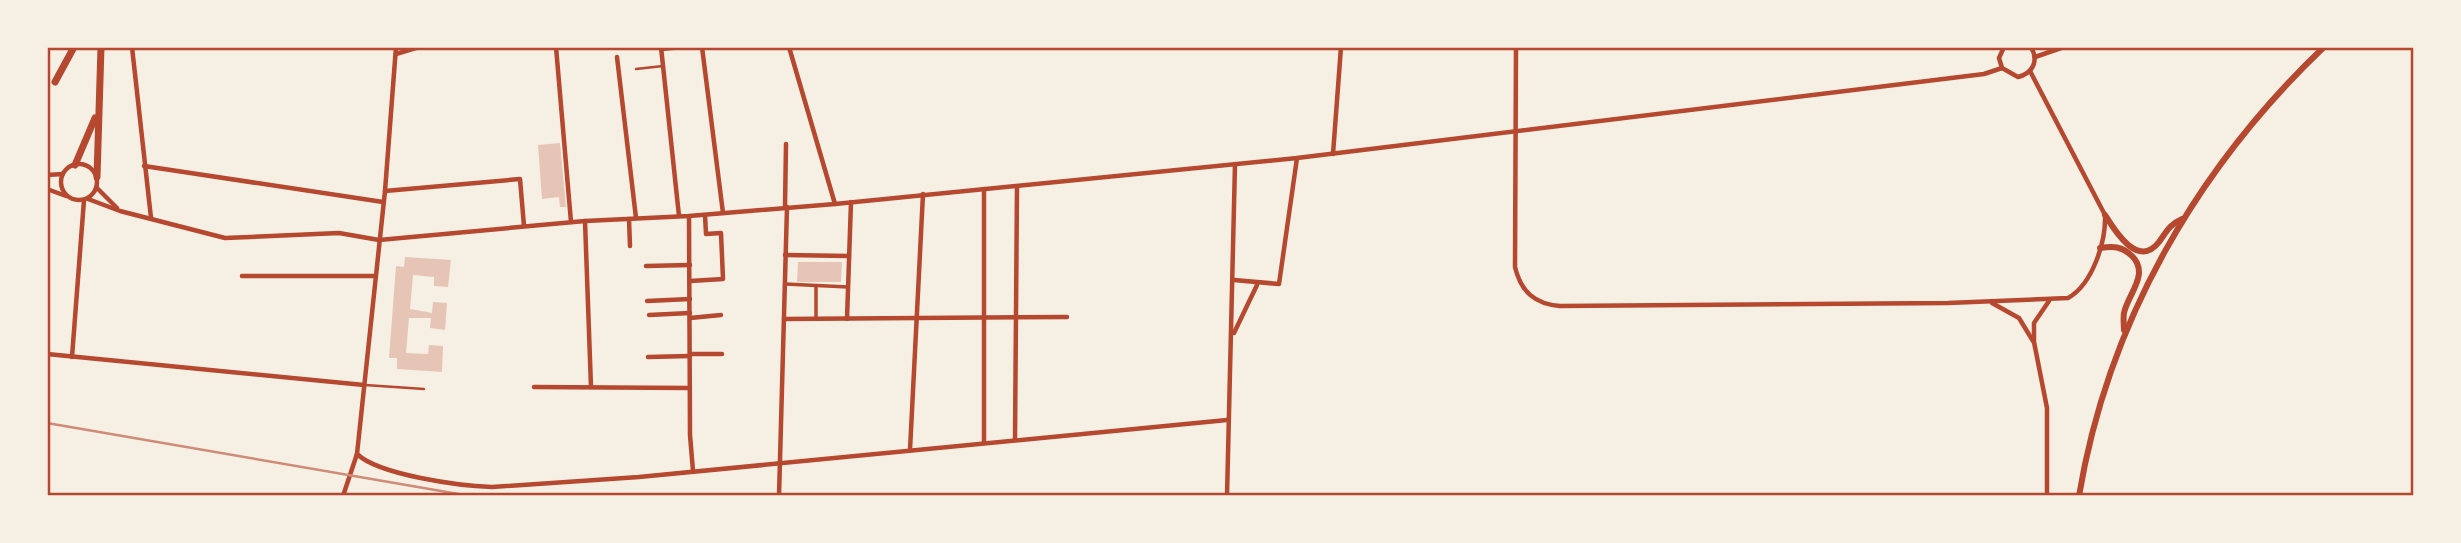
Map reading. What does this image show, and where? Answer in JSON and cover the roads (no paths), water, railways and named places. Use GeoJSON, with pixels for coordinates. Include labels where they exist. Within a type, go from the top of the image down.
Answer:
{"type":"FeatureCollection","features":[{"type":"Feature","properties":{"kind":"highway"},"geometry":{"type":"LineString","coordinates":[[55,82],[74,47]]}},
{"type":"Feature","properties":{"kind":"highway"},"geometry":{"type":"LineString","coordinates":[[97,177],[101,47]]}},
{"type":"Feature","properties":{"kind":"highway"},"geometry":{"type":"LineString","coordinates":[[75,164],[98,110]]}},
{"type":"Feature","properties":{"kind":"main road"},"geometry":{"type":"LineString","coordinates":[[2078,496],[2099,405],[2124,335],[2183,218],[2240,136],[2324,47]]}},
{"type":"Feature","properties":{"kind":"main road"},"geometry":{"type":"LineString","coordinates":[[2105,215],[2127,245],[2144,251],[2158,243],[2168,226],[2183,218]]}},
{"type":"Feature","properties":{"kind":"main road"},"geometry":{"type":"LineString","coordinates":[[2101,248],[2120,247],[2135,260],[2138,267],[2136,286],[2124,313],[2124,335]]}},
{"type":"Feature","properties":{"kind":"street"},"geometry":{"type":"LineString","coordinates":[[132,47],[151,218]]}},
{"type":"Feature","properties":{"kind":"street"},"geometry":{"type":"LineString","coordinates":[[343,496],[357,454],[385,191],[396,47]]}},
{"type":"Feature","properties":{"kind":"street"},"geometry":{"type":"LineString","coordinates":[[396,54],[419,47]]}},
{"type":"Feature","properties":{"kind":"street"},"geometry":{"type":"LineString","coordinates":[[556,47],[571,222]]}},
{"type":"Feature","properties":{"kind":"street"},"geometry":{"type":"LineString","coordinates":[[679,216],[661,48],[682,47]]}},
{"type":"Feature","properties":{"kind":"street"},"geometry":{"type":"LineString","coordinates":[[702,47],[723,213]]}},
{"type":"Feature","properties":{"kind":"street"},"geometry":{"type":"LineString","coordinates":[[789,47],[835,204]]}},
{"type":"Feature","properties":{"kind":"street"},"geometry":{"type":"LineString","coordinates":[[1333,154],[1341,47]]}},
{"type":"Feature","properties":{"kind":"street"},"geometry":{"type":"LineString","coordinates":[[1516,47],[1516,267],[1525,291],[1547,305],[1624,307],[2049,301],[2075,294],[2101,248],[2105,233],[2105,215],[2030,71]]}},
{"type":"Feature","properties":{"kind":"street"},"geometry":{"type":"LineString","coordinates":[[2004,47],[1999,58],[2002,68],[2018,77],[2030,71],[2035,57],[2031,47]]}},
{"type":"Feature","properties":{"kind":"street"},"geometry":{"type":"LineString","coordinates":[[2035,57],[2064,47]]}},
{"type":"Feature","properties":{"kind":"street"},"geometry":{"type":"LineString","coordinates":[[617,57],[636,218]]}},
{"type":"Feature","properties":{"kind":"street"},"geometry":{"type":"LineString","coordinates":[[47,189],[69,198],[86,199],[120,211],[225,238],[339,233],[379,240],[571,222],[705,215],[835,204],[1297,158],[1984,74],[2002,68]]}},
{"type":"Feature","properties":{"kind":"street"},"geometry":{"type":"LineString","coordinates":[[779,496],[786,144]]}},
{"type":"Feature","properties":{"kind":"street"},"geometry":{"type":"LineString","coordinates":[[1234,280],[1257,285],[1279,284],[1297,158]]}},
{"type":"Feature","properties":{"kind":"street"},"geometry":{"type":"LineString","coordinates":[[47,175],[63,174],[75,164],[91,168],[97,177],[97,187],[86,199],[72,357]]}},
{"type":"Feature","properties":{"kind":"street"},"geometry":{"type":"LineString","coordinates":[[1227,496],[1235,164]]}},
{"type":"Feature","properties":{"kind":"street"},"geometry":{"type":"LineString","coordinates":[[144,166],[383,202]]}},
{"type":"Feature","properties":{"kind":"street"},"geometry":{"type":"LineString","coordinates":[[63,174],[62,190],[69,198]]}},
{"type":"Feature","properties":{"kind":"street"},"geometry":{"type":"LineString","coordinates":[[385,191],[520,179],[524,226]]}},
{"type":"Feature","properties":{"kind":"street"},"geometry":{"type":"LineString","coordinates":[[1015,440],[1017,186]]}},
{"type":"Feature","properties":{"kind":"street"},"geometry":{"type":"LineString","coordinates":[[97,187],[120,211]]}},
{"type":"Feature","properties":{"kind":"street"},"geometry":{"type":"LineString","coordinates":[[984,189],[984,443]]}},
{"type":"Feature","properties":{"kind":"street"},"geometry":{"type":"LineString","coordinates":[[910,450],[923,194]]}},
{"type":"Feature","properties":{"kind":"street"},"geometry":{"type":"LineString","coordinates":[[847,319],[851,202]]}},
{"type":"Feature","properties":{"kind":"street"},"geometry":{"type":"LineString","coordinates":[[690,281],[723,279],[721,233],[706,234],[705,215]]}},
{"type":"Feature","properties":{"kind":"street"},"geometry":{"type":"LineString","coordinates":[[689,216],[693,471]]}},
{"type":"Feature","properties":{"kind":"street"},"geometry":{"type":"LineString","coordinates":[[629,219],[630,246]]}},
{"type":"Feature","properties":{"kind":"street"},"geometry":{"type":"LineString","coordinates":[[585,221],[591,387]]}},
{"type":"Feature","properties":{"kind":"street"},"geometry":{"type":"LineString","coordinates":[[785,255],[849,257]]}},
{"type":"Feature","properties":{"kind":"street"},"geometry":{"type":"LineString","coordinates":[[646,266],[690,265]]}},
{"type":"Feature","properties":{"kind":"street"},"geometry":{"type":"LineString","coordinates":[[242,276],[375,276]]}},
{"type":"Feature","properties":{"kind":"street"},"geometry":{"type":"LineString","coordinates":[[785,284],[848,287]]}},
{"type":"Feature","properties":{"kind":"street"},"geometry":{"type":"LineString","coordinates":[[816,285],[816,319]]}},
{"type":"Feature","properties":{"kind":"street"},"geometry":{"type":"LineString","coordinates":[[1232,337],[1257,285]]}},
{"type":"Feature","properties":{"kind":"street"},"geometry":{"type":"LineString","coordinates":[[647,301],[690,299]]}},
{"type":"Feature","properties":{"kind":"street"},"geometry":{"type":"LineString","coordinates":[[2047,496],[2048,408],[2034,342],[2037,314],[2049,301]]}},
{"type":"Feature","properties":{"kind":"street"},"geometry":{"type":"LineString","coordinates":[[1992,302],[2018,318],[2034,342]]}},
{"type":"Feature","properties":{"kind":"street"},"geometry":{"type":"LineString","coordinates":[[649,314],[721,315]]}},
{"type":"Feature","properties":{"kind":"street"},"geometry":{"type":"LineString","coordinates":[[784,319],[1068,317]]}},
{"type":"Feature","properties":{"kind":"street"},"geometry":{"type":"LineString","coordinates":[[47,354],[364,385]]}},
{"type":"Feature","properties":{"kind":"street"},"geometry":{"type":"LineString","coordinates":[[648,357],[722,354]]}},
{"type":"Feature","properties":{"kind":"street"},"geometry":{"type":"LineString","coordinates":[[534,387],[690,388]]}},
{"type":"Feature","properties":{"kind":"street"},"geometry":{"type":"LineString","coordinates":[[357,454],[365,462],[388,470],[468,486],[527,486],[1227,420]]}},
{"type":"Feature","properties":{"kind":"lane"},"geometry":{"type":"LineString","coordinates":[[636,69],[663,66]]}},
{"type":"Feature","properties":{"kind":"lane"},"geometry":{"type":"LineString","coordinates":[[364,385],[424,389]]}},
{"type":"Feature","properties":{"kind":"railway"},"geometry":{"type":"LineString","coordinates":[[47,423],[470,496]]}}]}
